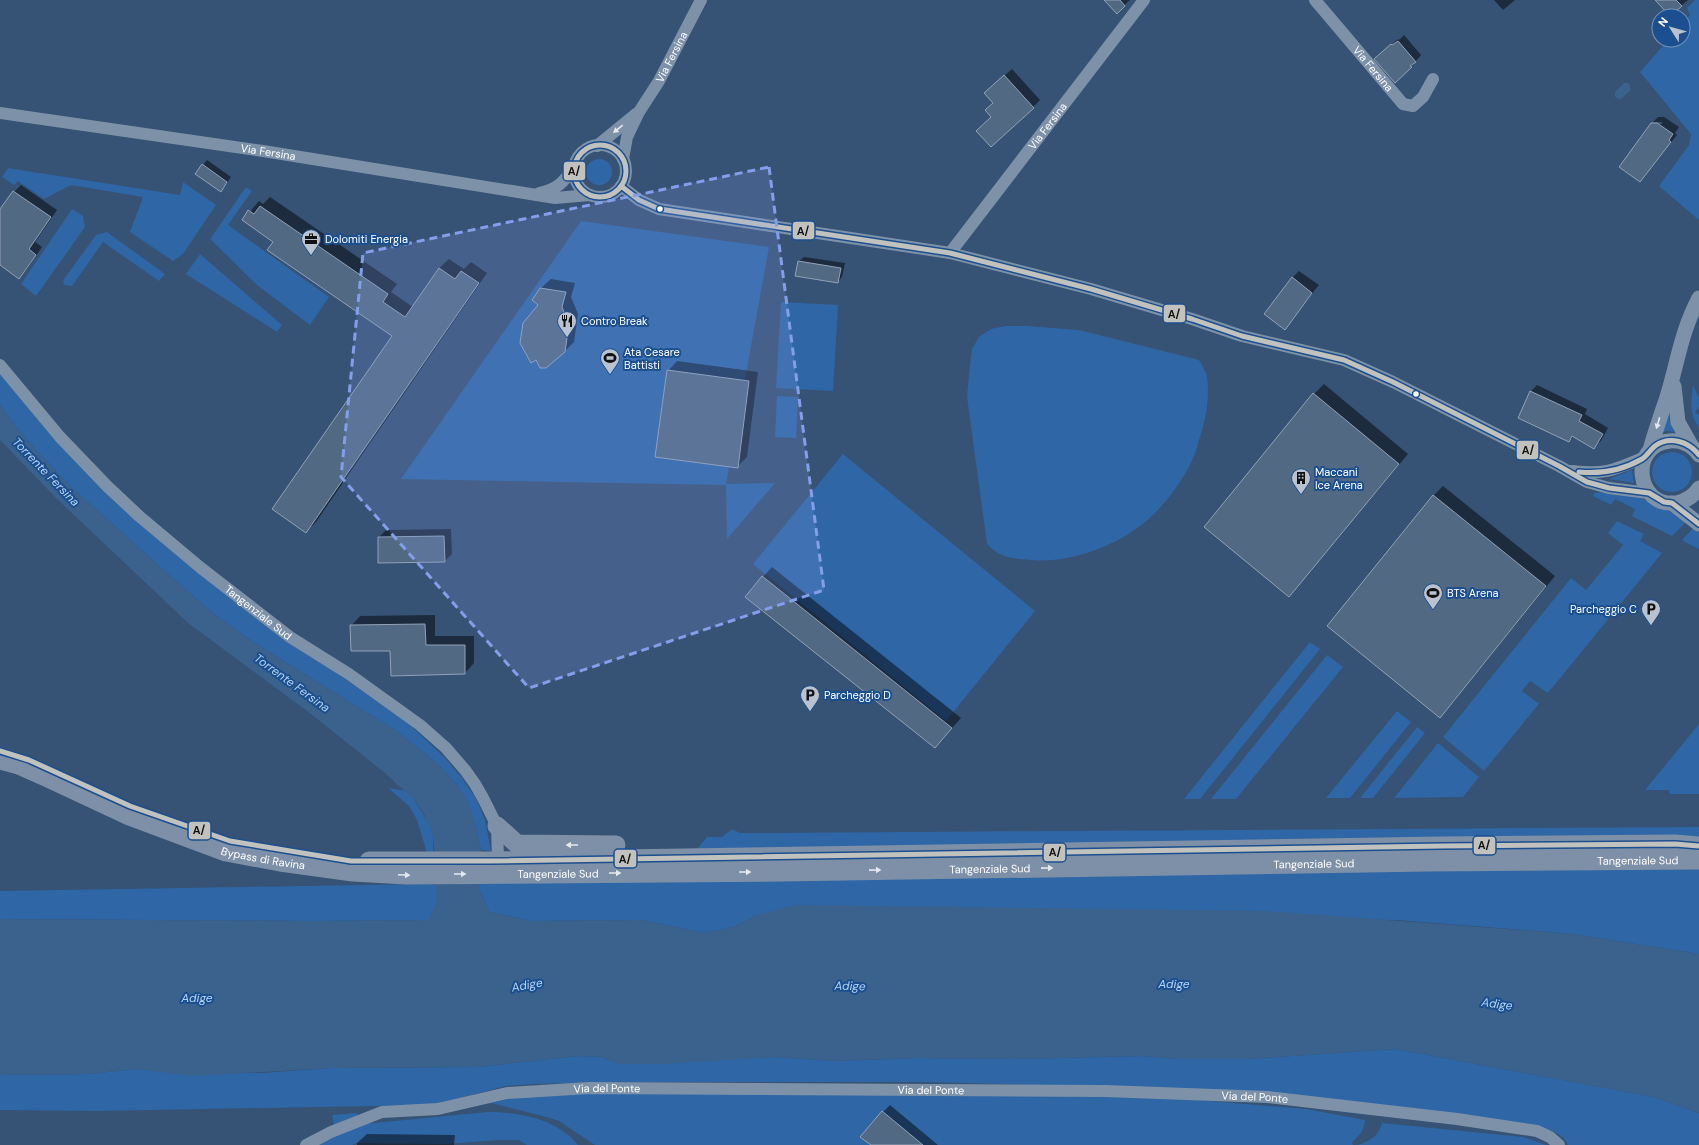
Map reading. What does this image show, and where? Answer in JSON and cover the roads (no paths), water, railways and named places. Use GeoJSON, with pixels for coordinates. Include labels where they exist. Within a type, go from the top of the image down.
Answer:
{"type":"FeatureCollection","features":[{"type":"Feature","properties":{"kind":"highway","name":"Bypass di Ravina"},"geometry":{"type":"LineString","coordinates":[[0,751],[29,760],[130,806],[230,840],[352,866]]}},
{"type":"Feature","properties":{"kind":"highway","name":"Bypass di Ravina"},"geometry":{"type":"LineString","coordinates":[[0,760],[19,765],[127,815],[226,852],[280,862],[352,866]]}},
{"type":"Feature","properties":{"kind":"highway"},"geometry":{"type":"LineString","coordinates":[[497,826],[517,844],[670,845],[692,857]]}},
{"type":"Feature","properties":{"kind":"highway","name":"Tangenziale Sud"},"geometry":{"type":"LineString","coordinates":[[352,866],[406,875],[428,868],[692,857],[1450,846],[1675,844],[1699,846]]}},
{"type":"Feature","properties":{"kind":"highway","name":"Tangenziale Sud"},"geometry":{"type":"LineString","coordinates":[[494,865],[797,872],[1430,862],[1671,859],[1699,860]]}},
{"type":"Feature","properties":{"kind":"street","name":"Via Fersina"},"geometry":{"type":"LineString","coordinates":[[0,113],[555,198],[590,195],[598,197],[607,196],[615,192],[621,186],[626,173],[623,159],[628,137],[639,112],[659,81],[701,0]]}},
{"type":"Feature","properties":{"kind":"street","name":"Via Fersina"},"geometry":{"type":"LineString","coordinates":[[950,253],[1144,0]]}},
{"type":"Feature","properties":{"kind":"street","name":"Via Fersina"},"geometry":{"type":"LineString","coordinates":[[1315,0],[1403,104],[1412,106],[1423,97],[1433,79]]}},
{"type":"Feature","properties":{"kind":"street","name":"Via Fersina"},"geometry":{"type":"LineString","coordinates":[[536,194],[554,190],[565,181],[582,153],[589,148],[597,146],[639,112]]}},
{"type":"Feature","properties":{"kind":"street"},"geometry":{"type":"LineString","coordinates":[[597,146],[612,148],[623,159]]}},
{"type":"Feature","properties":{"kind":"street"},"geometry":{"type":"LineString","coordinates":[[574,167],[574,176],[577,184],[582,191],[590,195]]}},
{"type":"Feature","properties":{"kind":"street"},"geometry":{"type":"LineString","coordinates":[[621,186],[639,200],[659,209],[950,253],[1091,289],[1192,319],[1242,336],[1344,360],[1393,382],[1567,470],[1587,482],[1609,488],[1649,492]]}},
{"type":"Feature","properties":{"kind":"street"},"geometry":{"type":"LineString","coordinates":[[1699,298],[1682,338],[1673,373],[1642,466],[1641,476],[1644,485],[1649,492],[1660,500],[1672,503],[1681,502],[1689,498],[1699,488]]}},
{"type":"Feature","properties":{"kind":"street","name":"Tangenziale Sud"},"geometry":{"type":"LineString","coordinates":[[0,365],[60,437],[107,486],[145,521],[201,568],[290,637],[349,674],[434,736],[465,770],[484,798],[497,826],[494,865]]}},
{"type":"Feature","properties":{"kind":"street"},"geometry":{"type":"LineString","coordinates":[[1673,373],[1675,411],[1678,422],[1695,451]]}},
{"type":"Feature","properties":{"kind":"street"},"geometry":{"type":"LineString","coordinates":[[1567,470],[1593,473],[1614,470],[1647,454],[1657,445],[1666,441],[1675,440],[1684,442],[1695,451]]}},
{"type":"Feature","properties":{"kind":"street"},"geometry":{"type":"LineString","coordinates":[[1672,503],[1699,524]]}},
{"type":"Feature","properties":{"kind":"street","name":"Via del Ponte"},"geometry":{"type":"LineString","coordinates":[[306,1145],[338,1129],[382,1112],[433,1110],[507,1093],[589,1088],[1105,1091],[1268,1097],[1449,1118],[1537,1131],[1550,1137],[1559,1145]]}},
{"type":"Feature","properties":{"kind":"water"},"geometry":{"type":"Polygon","coordinates":[[[1624,83],[1629,83],[1631,90],[1621,99],[1616,98],[1615,92],[1624,83]]]}},
{"type":"Feature","properties":{"kind":"water","name":"Adige"},"geometry":{"type":"Polygon","coordinates":[[[0,405],[25,438],[69,485],[214,614],[253,642],[398,732],[440,766],[458,786],[467,800],[475,823],[481,850],[480,891],[489,912],[531,921],[641,920],[704,933],[734,927],[758,915],[795,905],[1267,911],[1573,934],[1699,954],[1699,1113],[1654,1097],[1396,1049],[1247,1059],[1178,1059],[1143,1056],[1014,1059],[918,1058],[835,1061],[776,1057],[662,1064],[619,1064],[602,1057],[578,1056],[477,1067],[331,1068],[192,1076],[137,1069],[88,1074],[0,1075],[0,919],[313,921],[428,920],[438,902],[433,835],[424,814],[414,800],[385,773],[311,714],[188,623],[55,497],[0,440],[0,405]]]}},
{"type":"Feature","properties":{"kind":"place","name":"Dolomiti Energia"},"geometry":{"type":"Point","coordinates":[311,256]}},
{"type":"Feature","properties":{"kind":"place","name":"Contro Break"},"geometry":{"type":"Point","coordinates":[567,338]}},
{"type":"Feature","properties":{"kind":"place","name":"Ata Cesare Battisti"},"geometry":{"type":"Point","coordinates":[610,375]}},
{"type":"Feature","properties":{"kind":"place","name":"Maccani Ice Arena"},"geometry":{"type":"Point","coordinates":[1301,495]}},
{"type":"Feature","properties":{"kind":"place","name":"BTS Arena"},"geometry":{"type":"Point","coordinates":[1433,610]}},
{"type":"Feature","properties":{"kind":"place","name":"Parcheggio C"},"geometry":{"type":"Point","coordinates":[1651,626]}},
{"type":"Feature","properties":{"kind":"place","name":"Parcheggio D"},"geometry":{"type":"Point","coordinates":[810,712]}},
{"type":"Feature","properties":{"kind":"water label","name":"Torrente Fersina"},"geometry":{"type":"Point","coordinates":[46,472]}},
{"type":"Feature","properties":{"kind":"water label","name":"Torrente Fersina"},"geometry":{"type":"Point","coordinates":[292,683]}}]}
